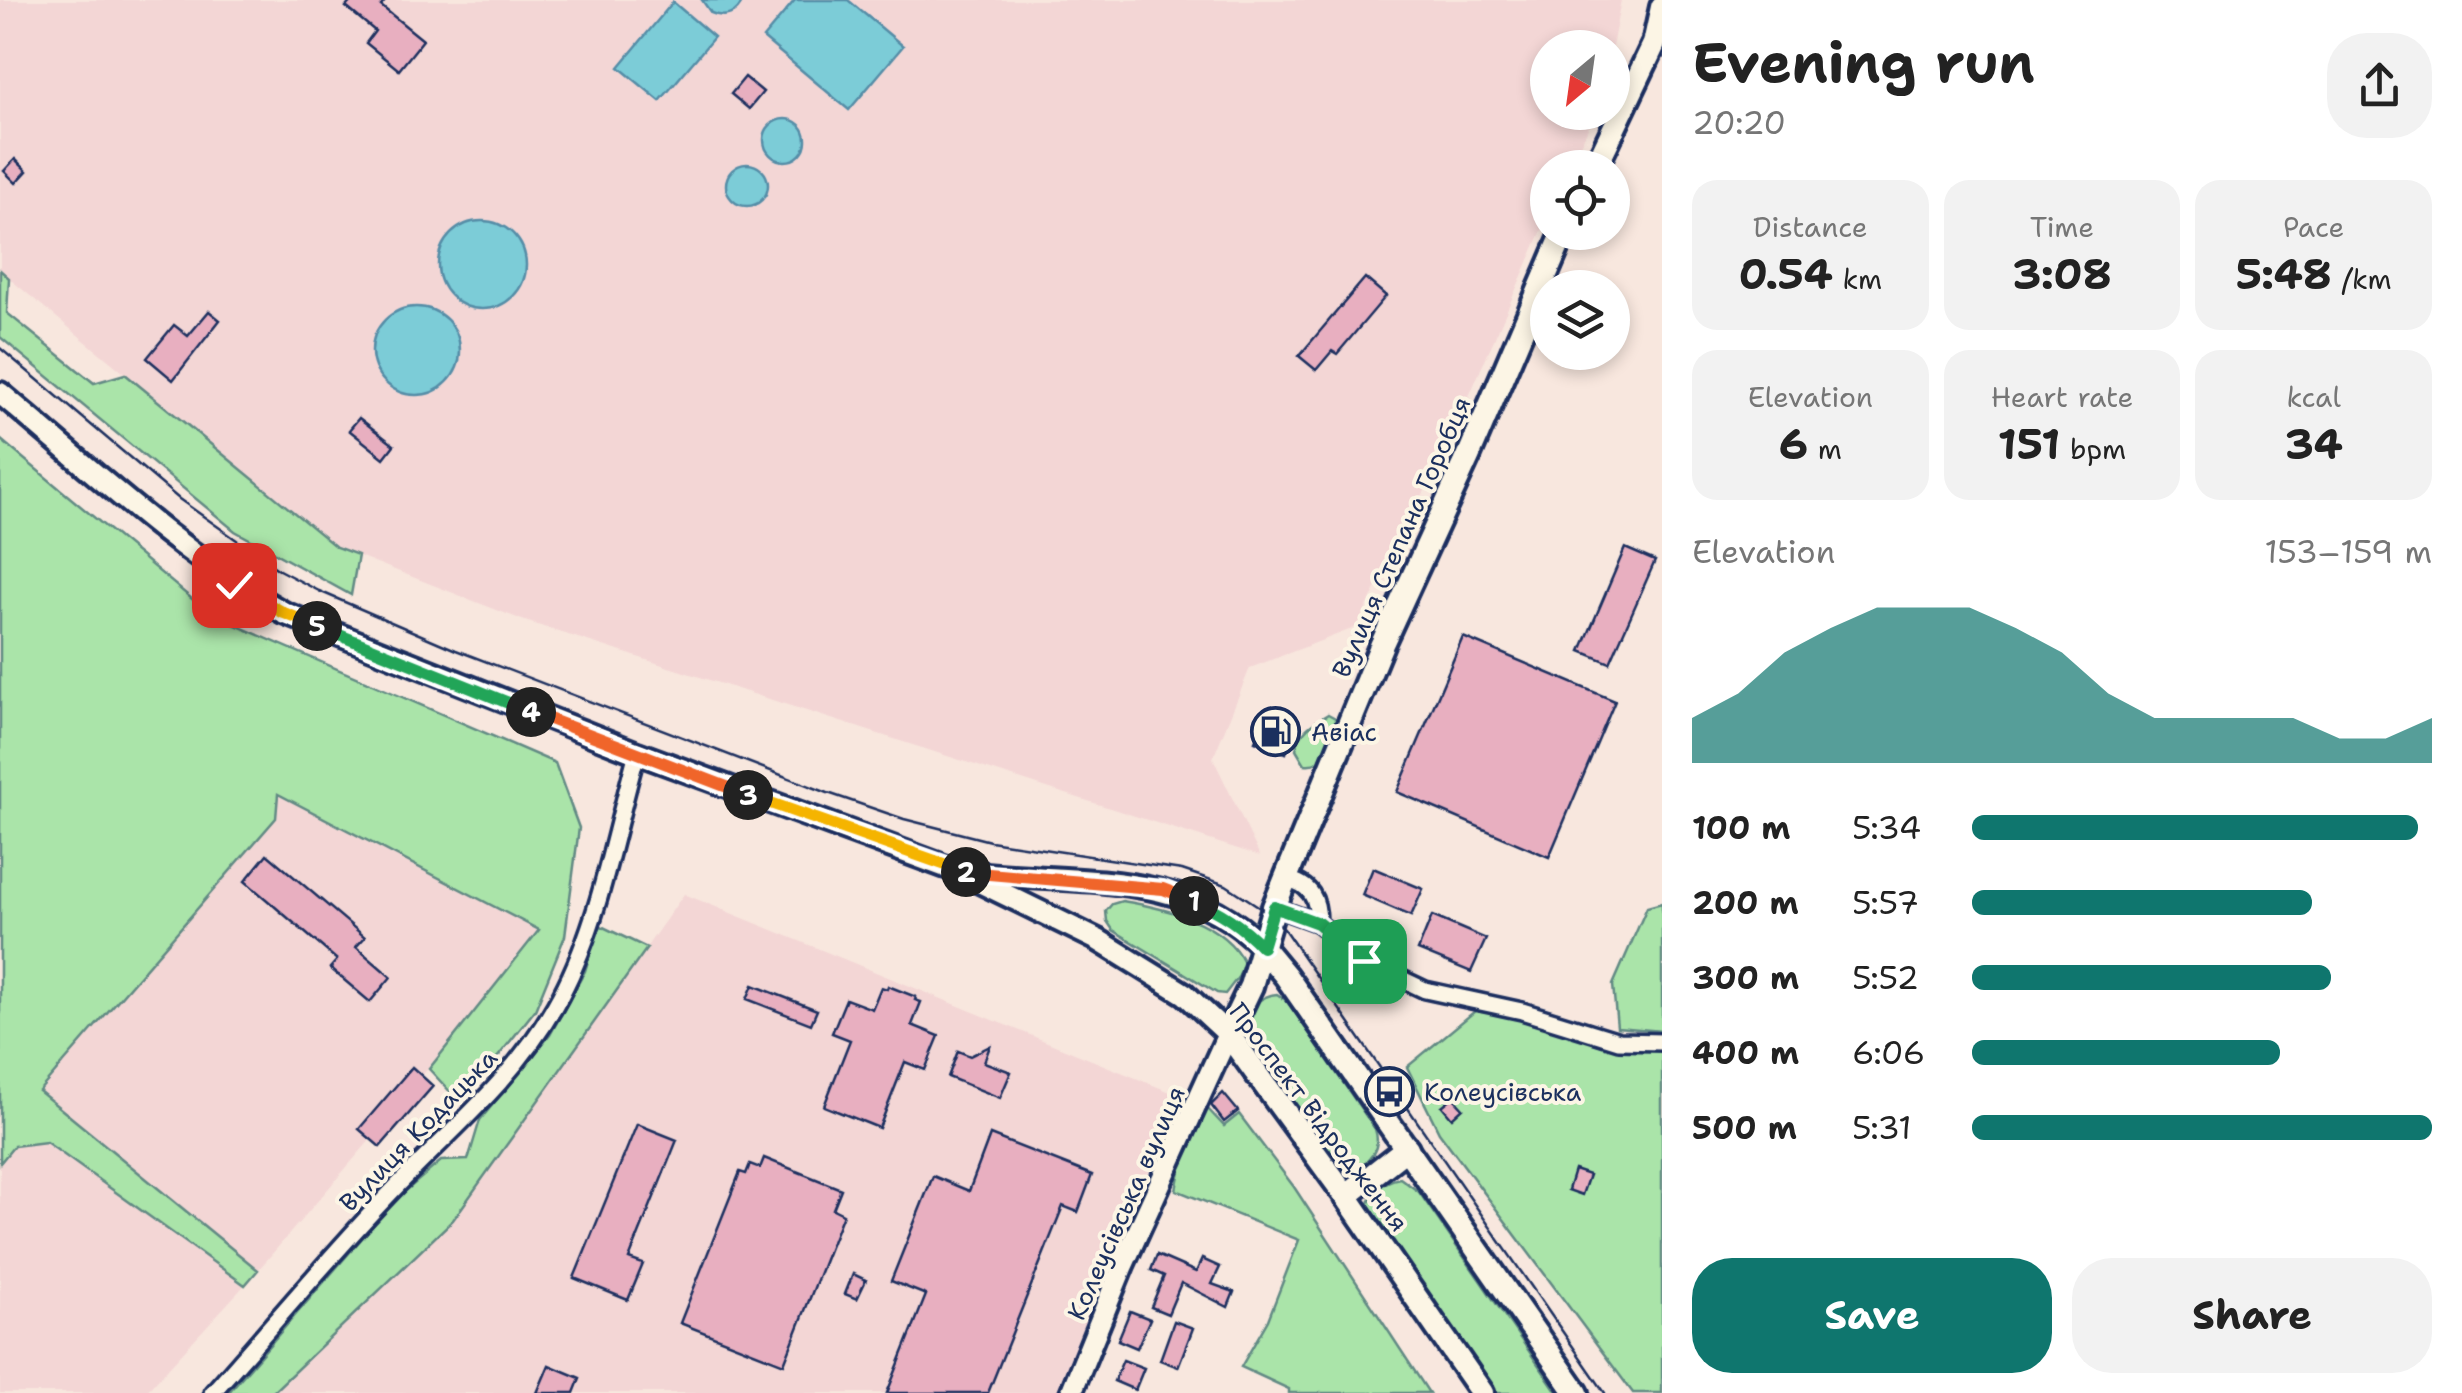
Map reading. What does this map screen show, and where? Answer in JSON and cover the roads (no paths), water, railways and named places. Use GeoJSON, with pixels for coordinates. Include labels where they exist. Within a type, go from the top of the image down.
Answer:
{"type":"FeatureCollection","features":[{"type":"Feature","properties":{"kind":"main road"},"geometry":{"type":"LineString","coordinates":[[1604,150],[1654,44],[1662,7]]}},
{"type":"Feature","properties":{"kind":"main road","name":"Вулиця Степана Горобця"},"geometry":{"type":"LineString","coordinates":[[1228,1034],[1251,986],[1274,907],[1382,644],[1556,250]]}},
{"type":"Feature","properties":{"kind":"main road","name":"Проспект Відродження"},"geometry":{"type":"LineString","coordinates":[[1262,947],[1577,1393]]}},
{"type":"Feature","properties":{"kind":"main road","name":"Проспект Відродження"},"geometry":{"type":"LineString","coordinates":[[1228,1034],[1482,1393]]}},
{"type":"Feature","properties":{"kind":"main road"},"geometry":{"type":"LineString","coordinates":[[1346,1196],[1407,1148]]}},
{"type":"Feature","properties":{"kind":"street","name":"Проспект Відродження"},"geometry":{"type":"LineString","coordinates":[[0,393],[182,546],[234,585],[284,613],[637,753],[957,872],[1098,940],[1185,994],[1228,1034]]}},
{"type":"Feature","properties":{"kind":"street","name":"Вулиця Кодацька"},"geometry":{"type":"LineString","coordinates":[[212,1393],[394,1190],[505,1080],[531,1045],[575,967],[590,926],[637,753]]}},
{"type":"Feature","properties":{"kind":"street","name":"Проспект Відродження"},"geometry":{"type":"LineString","coordinates":[[957,872],[1163,889],[1211,908],[1248,932],[1262,947]]}},
{"type":"Feature","properties":{"kind":"street"},"geometry":{"type":"LineString","coordinates":[[1286,878],[1308,888],[1315,897],[1318,923]]}},
{"type":"Feature","properties":{"kind":"street"},"geometry":{"type":"LineString","coordinates":[[1274,907],[1318,923],[1364,961],[1426,990],[1522,1010],[1619,1041],[1662,1042]]}},
{"type":"Feature","properties":{"kind":"street","name":"Колеусівська вулиця"},"geometry":{"type":"LineString","coordinates":[[1071,1393],[1123,1265],[1228,1034]]}},
{"type":"Feature","properties":{"kind":"water"},"geometry":{"type":"Polygon","coordinates":[[[702,0],[743,0],[734,12],[721,16],[711,13],[702,0]]]}},
{"type":"Feature","properties":{"kind":"water"},"geometry":{"type":"Polygon","coordinates":[[[795,0],[848,0],[903,46],[849,110],[763,38],[795,0]]]}},
{"type":"Feature","properties":{"kind":"water"},"geometry":{"type":"Polygon","coordinates":[[[673,2],[714,37],[660,101],[619,67],[673,2]]]}},
{"type":"Feature","properties":{"kind":"water"},"geometry":{"type":"Polygon","coordinates":[[[785,119],[800,125],[806,140],[800,155],[785,161],[770,155],[764,140],[770,125],[785,119]]]}},
{"type":"Feature","properties":{"kind":"water"},"geometry":{"type":"Polygon","coordinates":[[[747,164],[762,170],[768,185],[762,200],[747,206],[732,200],[726,185],[732,170],[747,164]]]}},
{"type":"Feature","properties":{"kind":"water"},"geometry":{"type":"Polygon","coordinates":[[[473,221],[491,221],[507,228],[519,240],[526,265],[519,290],[507,302],[491,309],[473,309],[457,302],[445,290],[438,274],[438,256],[445,240],[457,228],[473,221]]]}},
{"type":"Feature","properties":{"kind":"water"},"geometry":{"type":"Polygon","coordinates":[[[407,307],[425,307],[441,314],[453,326],[460,351],[453,376],[441,388],[425,395],[407,395],[391,388],[379,376],[372,360],[372,342],[379,326],[391,314],[407,307]]]}},
{"type":"Feature","properties":{"kind":"tram line"},"geometry":{"type":"LineString","coordinates":[[0,348],[179,499],[279,570],[319,591],[456,650],[904,819],[990,841],[1182,870],[1226,885],[1269,913],[1284,929],[1605,1393]]}},
{"type":"Feature","properties":{"kind":"place","name":"Авіас"},"geometry":{"type":"Point","coordinates":[1276,732]}},
{"type":"Feature","properties":{"kind":"place","name":"Колеусівська"},"geometry":{"type":"Point","coordinates":[1389,1092]}}]}
